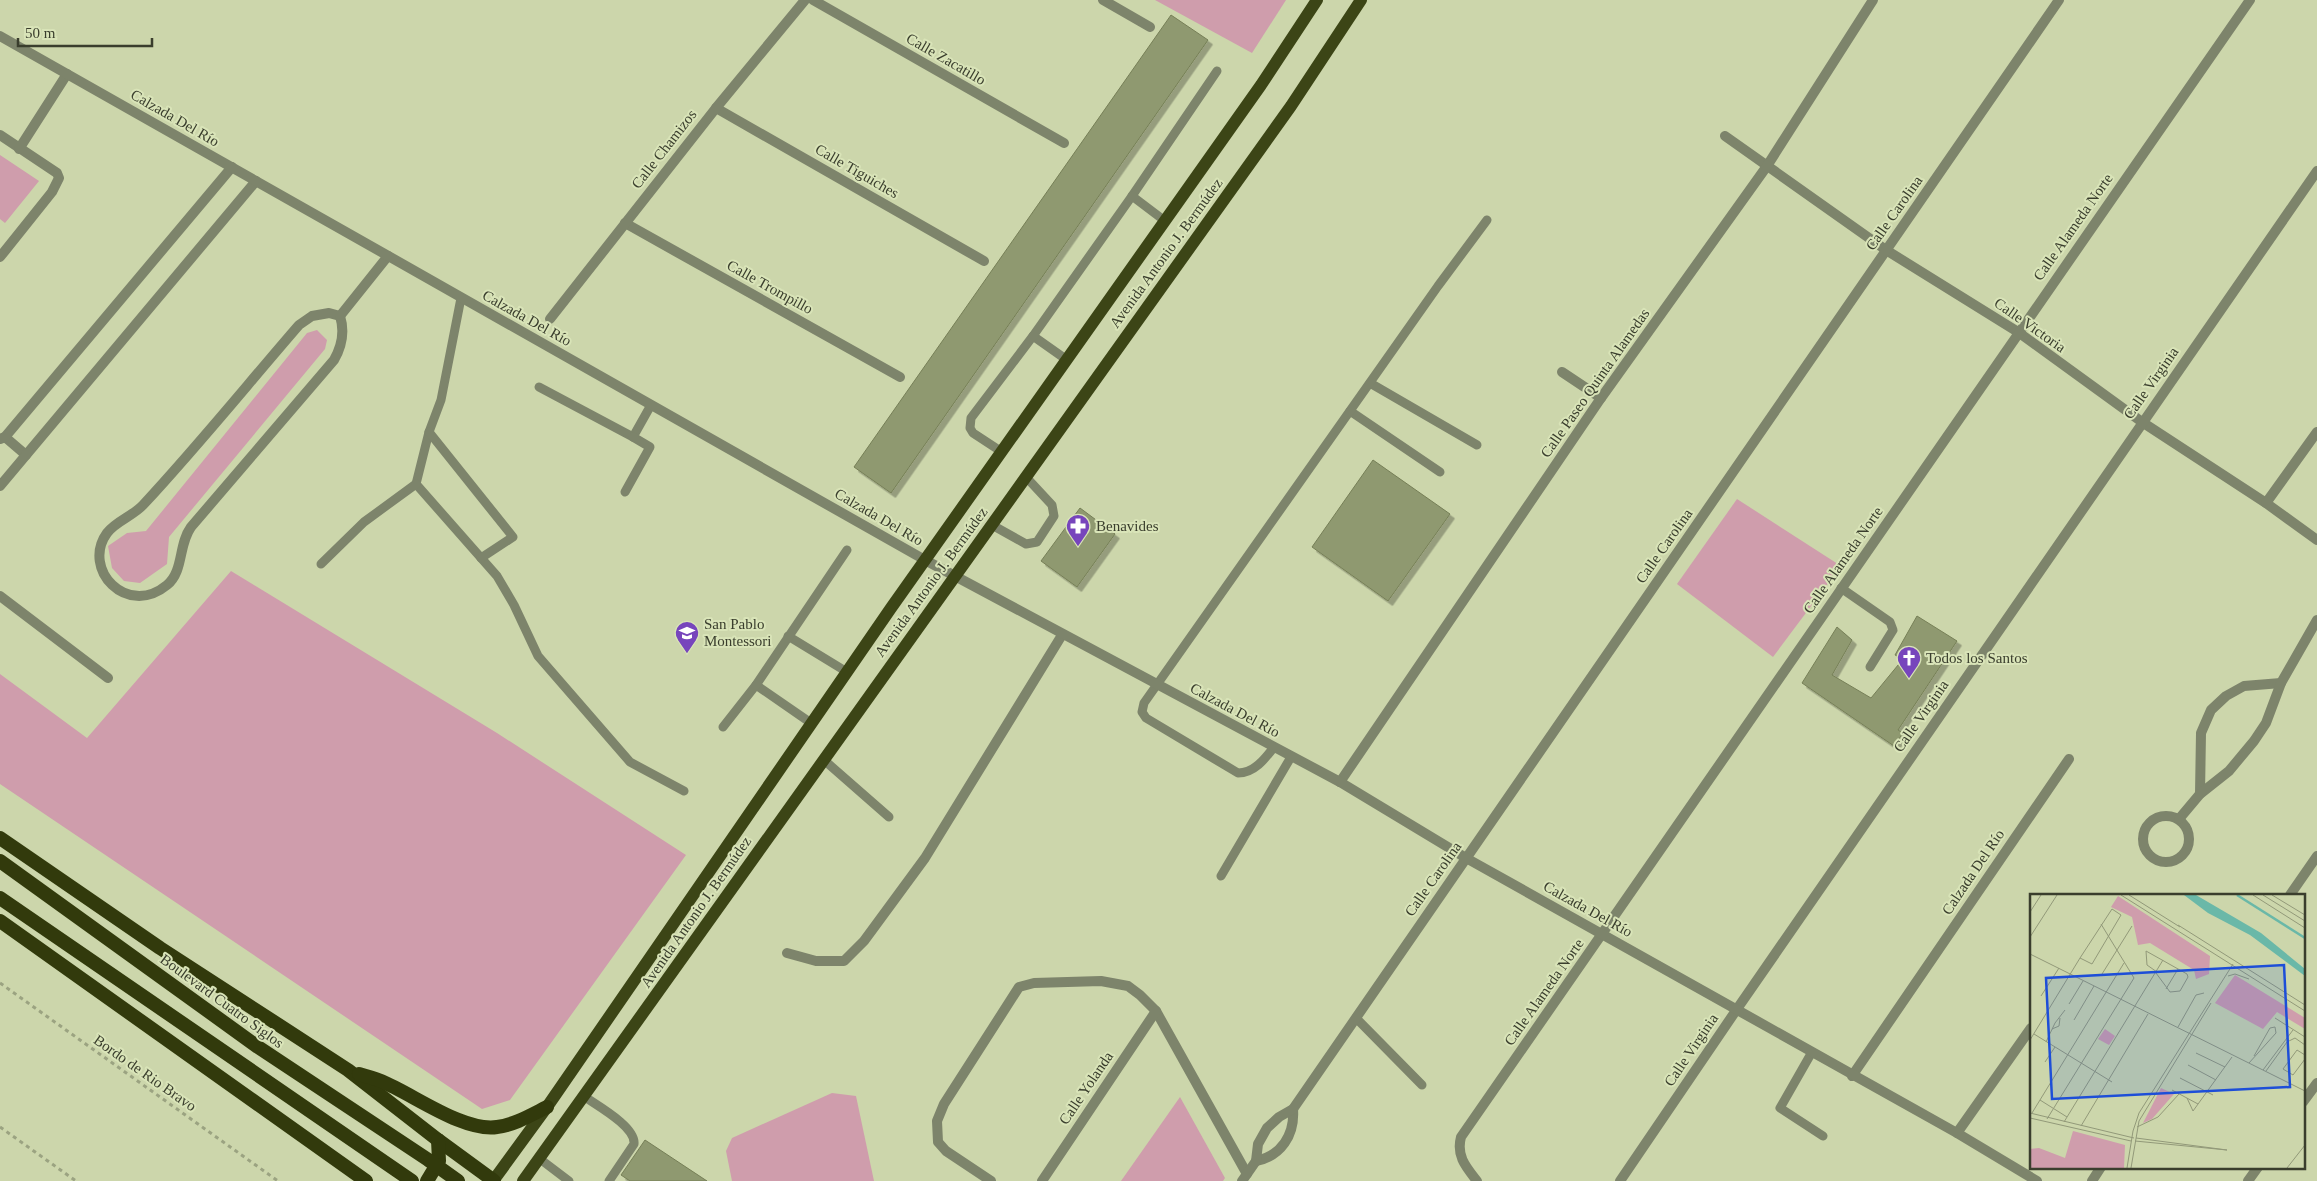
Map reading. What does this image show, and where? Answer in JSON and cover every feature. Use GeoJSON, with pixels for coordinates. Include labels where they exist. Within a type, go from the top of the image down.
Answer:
{"type":"FeatureCollection","features":[{"type":"Feature","properties":{"kind":"highway"},"geometry":{"type":"LineString","coordinates":[[0,838],[160,948],[348,1070],[494,1181]]}},
{"type":"Feature","properties":{"kind":"highway","name":"Boulevard Cuatro Siglos"},"geometry":{"type":"LineString","coordinates":[[0,861],[258,1047],[458,1181]]}},
{"type":"Feature","properties":{"kind":"highway"},"geometry":{"type":"LineString","coordinates":[[0,898],[412,1181]]}},
{"type":"Feature","properties":{"kind":"highway"},"geometry":{"type":"LineString","coordinates":[[0,921],[366,1181]]}},
{"type":"Feature","properties":{"kind":"highway"},"geometry":{"type":"LineString","coordinates":[[348,1070],[380,1081],[479,1128],[498,1127],[515,1122],[547,1107]]}},
{"type":"Feature","properties":{"kind":"highway"},"geometry":{"type":"LineString","coordinates":[[427,1181],[439,1161],[438,1140]]}},
{"type":"Feature","properties":{"kind":"main road","name":"Avenida Antonio J. Bermúdez"},"geometry":{"type":"LineString","coordinates":[[494,1181],[925,560],[1261,85],[1317,0]]}},
{"type":"Feature","properties":{"kind":"main road","name":"Avenida Antonio J. Bermúdez"},"geometry":{"type":"LineString","coordinates":[[523,1181],[585,1097],[1291,106],[1361,0]]}},
{"type":"Feature","properties":{"kind":"street","name":"Calle Chamizos"},"geometry":{"type":"LineString","coordinates":[[550,319],[716,108],[805,0]]}},
{"type":"Feature","properties":{"kind":"street","name":"Calle Zacatillo"},"geometry":{"type":"LineString","coordinates":[[813,0],[1064,143]]}},
{"type":"Feature","properties":{"kind":"street"},"geometry":{"type":"LineString","coordinates":[[1104,0],[1150,27]]}},
{"type":"Feature","properties":{"kind":"street","name":"Calle Paseo Quinta Alamedas"},"geometry":{"type":"LineString","coordinates":[[1340,782],[1601,398],[1767,166],[1873,0]]}},
{"type":"Feature","properties":{"kind":"street","name":"Calle Carolina"},"geometry":{"type":"LineString","coordinates":[[1245,1177],[1256,1161],[1258,1144],[1268,1128],[1279,1117],[1293,1109],[2059,0]]}},
{"type":"Feature","properties":{"kind":"street","name":"Calle Alameda Norte"},"geometry":{"type":"LineString","coordinates":[[1476,1181],[1461,1159],[1459,1148],[1461,1137],[2250,0]]}},
{"type":"Feature","properties":{"kind":"street","name":"Calzada Del Río"},"geometry":{"type":"LineString","coordinates":[[0,36],[925,560],[1062,635],[1340,782],[1466,858],[1737,1009],[1852,1076],[1957,1133],[2037,1181]]}},
{"type":"Feature","properties":{"kind":"street"},"geometry":{"type":"LineString","coordinates":[[19,149],[67,74]]}},
{"type":"Feature","properties":{"kind":"street","name":"Calle Tiguiches"},"geometry":{"type":"LineString","coordinates":[[716,108],[984,261]]}},
{"type":"Feature","properties":{"kind":"street"},"geometry":{"type":"LineString","coordinates":[[0,136],[57,173],[59,178],[52,192],[0,257]]}},
{"type":"Feature","properties":{"kind":"street","name":"Calle Victoria"},"geometry":{"type":"LineString","coordinates":[[1725,136],[1886,250],[2018,332],[2142,422],[2266,503],[2317,540]]}},
{"type":"Feature","properties":{"kind":"street"},"geometry":{"type":"LineString","coordinates":[[26,455],[2,438],[232,167]]}},
{"type":"Feature","properties":{"kind":"street","name":"Calle Virginia"},"geometry":{"type":"LineString","coordinates":[[1620,1181],[2317,171]]}},
{"type":"Feature","properties":{"kind":"street"},"geometry":{"type":"LineString","coordinates":[[0,486],[256,181]]}},
{"type":"Feature","properties":{"kind":"street","name":"Calle Trompillo"},"geometry":{"type":"LineString","coordinates":[[625,223],[900,377]]}},
{"type":"Feature","properties":{"kind":"street"},"geometry":{"type":"LineString","coordinates":[[340,316],[318,314],[299,325],[141,507],[107,533],[102,544],[101,566],[104,574],[113,585],[124,594],[135,598],[156,593],[169,584],[176,574],[182,544],[191,527],[334,360],[342,342],[340,316],[388,256]]}},
{"type":"Feature","properties":{"kind":"street"},"geometry":{"type":"LineString","coordinates":[[1562,372],[1601,398]]}},
{"type":"Feature","properties":{"kind":"street"},"geometry":{"type":"LineString","coordinates":[[2266,503],[2317,432]]}},
{"type":"Feature","properties":{"kind":"street"},"geometry":{"type":"LineString","coordinates":[[0,596],[108,678]]}},
{"type":"Feature","properties":{"kind":"street"},"geometry":{"type":"LineString","coordinates":[[2179,819],[2200,794],[2229,771],[2254,742],[2266,723],[2281,683],[2317,620]]}},
{"type":"Feature","properties":{"kind":"street"},"geometry":{"type":"LineString","coordinates":[[787,953],[816,960],[844,960],[864,941],[925,858],[1062,635]]}},
{"type":"Feature","properties":{"kind":"street"},"geometry":{"type":"LineString","coordinates":[[2200,794],[2201,733],[2211,710],[2226,696],[2239,688],[2281,683]]}},
{"type":"Feature","properties":{"kind":"street","name":"Calzada Del Río"},"geometry":{"type":"LineString","coordinates":[[1852,1076],[2069,759]]}},
{"type":"Feature","properties":{"kind":"street"},"geometry":{"type":"LineString","coordinates":[[2169,815],[2179,819],[2189,832],[2190,841],[2182,856],[2167,862],[2151,857],[2144,844],[2144,829],[2150,821],[2159,816],[2169,815]]}},
{"type":"Feature","properties":{"kind":"street"},"geometry":{"type":"LineString","coordinates":[[2291,894],[2317,856]]}},
{"type":"Feature","properties":{"kind":"street"},"geometry":{"type":"LineString","coordinates":[[991,1181],[946,1151],[938,1142],[937,1121],[944,1104],[1016,990],[1023,985],[1034,983],[1101,981],[1116,982],[1128,986],[1156,1011],[1245,1177]]}},
{"type":"Feature","properties":{"kind":"street","name":"Calle Yolanda"},"geometry":{"type":"LineString","coordinates":[[1042,1181],[1156,1011]]}},
{"type":"Feature","properties":{"kind":"street"},"geometry":{"type":"LineString","coordinates":[[1957,1133],[2030,1029]]}},
{"type":"Feature","properties":{"kind":"street"},"geometry":{"type":"LineString","coordinates":[[2304,1101],[2317,1083]]}},
{"type":"Feature","properties":{"kind":"street","name":"Calle Carolina"},"geometry":{"type":"LineString","coordinates":[[1256,1161],[1271,1156],[1283,1146],[1292,1129],[1293,1109]]}},
{"type":"Feature","properties":{"kind":"street"},"geometry":{"type":"LineString","coordinates":[[2092,1181],[2100,1168]]}},
{"type":"Feature","properties":{"kind":"street"},"geometry":{"type":"LineString","coordinates":[[2248,1181],[2257,1168]]}},
{"type":"Feature","properties":{"kind":"lane"},"geometry":{"type":"LineString","coordinates":[[1002,452],[973,433],[970,428],[971,418],[1033,336],[1217,71]]}},
{"type":"Feature","properties":{"kind":"lane"},"geometry":{"type":"LineString","coordinates":[[1132,196],[1165,221]]}},
{"type":"Feature","properties":{"kind":"lane"},"geometry":{"type":"LineString","coordinates":[[1274,747],[1259,765],[1250,771],[1238,773],[1146,718],[1142,712],[1144,703],[1487,220]]}},
{"type":"Feature","properties":{"kind":"lane"},"geometry":{"type":"LineString","coordinates":[[321,564],[364,522],[416,484],[429,432],[440,400],[461,298]]}},
{"type":"Feature","properties":{"kind":"lane"},"geometry":{"type":"LineString","coordinates":[[1033,336],[1067,360]]}},
{"type":"Feature","properties":{"kind":"lane"},"geometry":{"type":"LineString","coordinates":[[1370,383],[1477,445]]}},
{"type":"Feature","properties":{"kind":"lane"},"geometry":{"type":"LineString","coordinates":[[539,387],[650,447],[625,492]]}},
{"type":"Feature","properties":{"kind":"lane"},"geometry":{"type":"LineString","coordinates":[[634,437],[651,405]]}},
{"type":"Feature","properties":{"kind":"lane"},"geometry":{"type":"LineString","coordinates":[[1350,411],[1440,472]]}},
{"type":"Feature","properties":{"kind":"lane"},"geometry":{"type":"LineString","coordinates":[[429,432],[513,538],[481,558]]}},
{"type":"Feature","properties":{"kind":"lane"},"geometry":{"type":"LineString","coordinates":[[992,525],[1026,544],[1037,542],[1054,516],[1052,505],[1026,477]]}},
{"type":"Feature","properties":{"kind":"lane"},"geometry":{"type":"LineString","coordinates":[[416,484],[497,576],[514,604],[538,656],[630,762],[684,791]]}},
{"type":"Feature","properties":{"kind":"lane"},"geometry":{"type":"LineString","coordinates":[[723,727],[756,685],[848,550]]}},
{"type":"Feature","properties":{"kind":"lane"},"geometry":{"type":"LineString","coordinates":[[1841,588],[1890,622],[1893,630],[1870,667]]}},
{"type":"Feature","properties":{"kind":"lane"},"geometry":{"type":"LineString","coordinates":[[788,636],[847,672]]}},
{"type":"Feature","properties":{"kind":"lane"},"geometry":{"type":"LineString","coordinates":[[756,685],[812,724]]}},
{"type":"Feature","properties":{"kind":"lane"},"geometry":{"type":"LineString","coordinates":[[1221,876],[1291,757]]}},
{"type":"Feature","properties":{"kind":"lane"},"geometry":{"type":"LineString","coordinates":[[824,760],[889,817]]}},
{"type":"Feature","properties":{"kind":"lane"},"geometry":{"type":"LineString","coordinates":[[1356,1018],[1422,1085]]}},
{"type":"Feature","properties":{"kind":"lane"},"geometry":{"type":"LineString","coordinates":[[1812,1052],[1780,1108],[1823,1136]]}},
{"type":"Feature","properties":{"kind":"lane"},"geometry":{"type":"LineString","coordinates":[[585,1097],[630,1130],[634,1138],[634,1144],[609,1181]]}},
{"type":"Feature","properties":{"kind":"lane"},"geometry":{"type":"LineString","coordinates":[[540,1159],[569,1181]]}},
{"type":"Feature","properties":{"kind":"path","name":"Bordo de Rio Bravo"},"geometry":{"type":"LineString","coordinates":[[0,983],[278,1181]]}},
{"type":"Feature","properties":{"kind":"path"},"geometry":{"type":"LineString","coordinates":[[0,1127],[76,1181]]}},
{"type":"Feature","properties":{"kind":"shaded area"},"geometry":{"type":"Polygon","coordinates":[[[1155,0],[1286,0],[1252,53],[1155,0]]]}},
{"type":"Feature","properties":{"kind":"shaded area"},"geometry":{"type":"Polygon","coordinates":[[[0,155],[39,181],[5,223],[0,219],[0,155]]]}},
{"type":"Feature","properties":{"kind":"shaded area"},"geometry":{"type":"Polygon","coordinates":[[[317,330],[327,340],[325,349],[169,537],[167,564],[140,583],[124,581],[112,568],[108,546],[127,533],[146,531],[307,333],[317,330]]]}},
{"type":"Feature","properties":{"kind":"shaded area"},"geometry":{"type":"Polygon","coordinates":[[[1737,499],[1841,566],[1773,657],[1677,584],[1737,499]]]}},
{"type":"Feature","properties":{"kind":"shaded area"},"geometry":{"type":"Polygon","coordinates":[[[231,571],[497,733],[686,855],[510,1100],[482,1109],[0,784],[0,674],[87,738],[231,571]]]}},
{"type":"Feature","properties":{"kind":"shaded area"},"geometry":{"type":"Polygon","coordinates":[[[832,1093],[856,1096],[874,1181],[732,1181],[726,1151],[732,1138],[832,1093]]]}},
{"type":"Feature","properties":{"kind":"shaded area"},"geometry":{"type":"Polygon","coordinates":[[[1180,1097],[1225,1178],[1223,1181],[1121,1181],[1180,1097]]]}},
{"type":"Feature","properties":{"kind":"building"},"geometry":{"type":"Polygon","coordinates":[[[1171,15],[1208,40],[891,493],[854,467],[1171,15]]]}},
{"type":"Feature","properties":{"kind":"building"},"geometry":{"type":"Polygon","coordinates":[[[1373,460],[1450,514],[1388,601],[1312,547],[1373,460]]]}},
{"type":"Feature","properties":{"kind":"building","name":"Benavides"},"geometry":{"type":"Polygon","coordinates":[[[1080,508],[1115,534],[1077,587],[1041,561],[1080,508]]]}},
{"type":"Feature","properties":{"kind":"building","name":"Todos los Santos"},"geometry":{"type":"Polygon","coordinates":[[[1917,616],[1957,641],[1898,730],[1903,733],[1894,746],[1802,683],[1837,627],[1852,640],[1832,675],[1871,698],[1903,659],[1895,655],[1917,616]]]}},
{"type":"Feature","properties":{"kind":"building"},"geometry":{"type":"Polygon","coordinates":[[[645,1140],[707,1181],[630,1181],[621,1175],[645,1140]]]}},
{"type":"Feature","properties":{"kind":"place","name":"Benavides"},"geometry":{"type":"Point","coordinates":[1078,547]}},
{"type":"Feature","properties":{"kind":"place","name":"San Pablo Montessori"},"geometry":{"type":"Point","coordinates":[687,654]}},
{"type":"Feature","properties":{"kind":"place","name":"Todos los Santos"},"geometry":{"type":"Point","coordinates":[1909,679]}}]}
